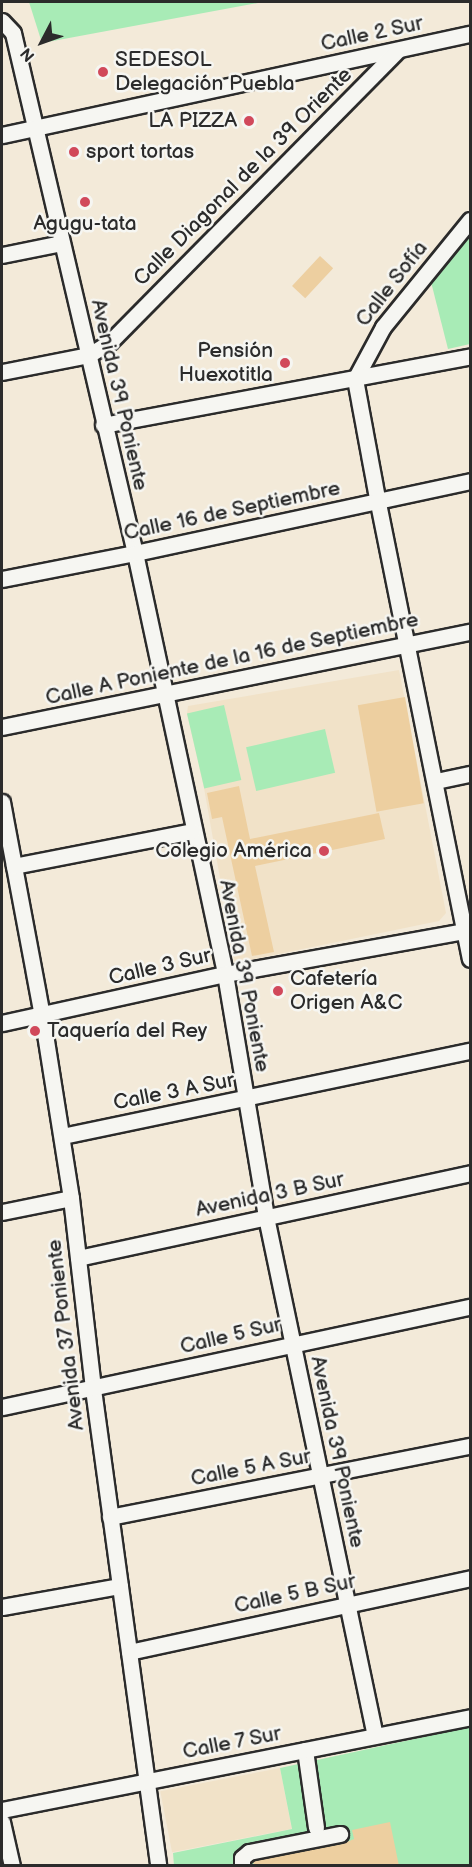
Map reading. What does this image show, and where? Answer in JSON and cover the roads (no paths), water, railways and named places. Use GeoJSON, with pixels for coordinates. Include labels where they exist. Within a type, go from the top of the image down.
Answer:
{"type":"FeatureCollection","features":[{"type":"Feature","properties":{"kind":"street","name":"Avenida 39 Poniente"},"geometry":{"type":"LineString","coordinates":[[2,21],[13,33],[37,128],[61,243],[135,553],[225,974],[266,1217],[375,1736]]}},
{"type":"Feature","properties":{"kind":"street","name":"Calle 2 Sur"},"geometry":{"type":"LineString","coordinates":[[2,135],[471,34]]}},
{"type":"Feature","properties":{"kind":"street","name":"Calle Diagonal de la 39 Oriente"},"geometry":{"type":"LineString","coordinates":[[89,355],[110,342],[398,50]]}},
{"type":"Feature","properties":{"kind":"street","name":"Calle Sofía"},"geometry":{"type":"LineString","coordinates":[[355,379],[383,327],[471,220]]}},
{"type":"Feature","properties":{"kind":"street"},"geometry":{"type":"LineString","coordinates":[[2,255],[61,243]]}},
{"type":"Feature","properties":{"kind":"street"},"geometry":{"type":"LineString","coordinates":[[2,372],[89,355]]}},
{"type":"Feature","properties":{"kind":"street"},"geometry":{"type":"LineString","coordinates":[[103,425],[471,356]]}},
{"type":"Feature","properties":{"kind":"street"},"geometry":{"type":"LineString","coordinates":[[355,379],[471,959]]}},
{"type":"Feature","properties":{"kind":"street","name":"Calle 16 de Septiembre"},"geometry":{"type":"LineString","coordinates":[[2,579],[471,482]]}},
{"type":"Feature","properties":{"kind":"street","name":"Calle A Poniente de la 16 de Septiembre"},"geometry":{"type":"LineString","coordinates":[[2,727],[471,632]]}},
{"type":"Feature","properties":{"kind":"street"},"geometry":{"type":"LineString","coordinates":[[436,780],[471,774]]}},
{"type":"Feature","properties":{"kind":"street","name":"Avenida 37 Poniente"},"geometry":{"type":"LineString","coordinates":[[2,802],[42,1015],[72,1198],[93,1389],[158,1866]]}},
{"type":"Feature","properties":{"kind":"street"},"geometry":{"type":"LineString","coordinates":[[14,866],[193,831]]}},
{"type":"Feature","properties":{"kind":"street","name":"Calle 3 Sur"},"geometry":{"type":"LineString","coordinates":[[2,1023],[225,974],[467,931]]}},
{"type":"Feature","properties":{"kind":"street","name":"Calle 3 A Sur"},"geometry":{"type":"LineString","coordinates":[[62,1136],[471,1051]]}},
{"type":"Feature","properties":{"kind":"street","name":"Avenida 3 B Sur"},"geometry":{"type":"LineString","coordinates":[[78,1258],[471,1173]]}},
{"type":"Feature","properties":{"kind":"street"},"geometry":{"type":"LineString","coordinates":[[2,1212],[72,1198]]}},
{"type":"Feature","properties":{"kind":"street","name":"Calle 5 Sur"},"geometry":{"type":"LineString","coordinates":[[2,1407],[93,1389],[293,1343],[471,1307]]}},
{"type":"Feature","properties":{"kind":"street","name":"Calle 5 A Sur"},"geometry":{"type":"LineString","coordinates":[[110,1517],[471,1446]]}},
{"type":"Feature","properties":{"kind":"street","name":"Calle 5 B Sur"},"geometry":{"type":"LineString","coordinates":[[129,1652],[471,1578]]}},
{"type":"Feature","properties":{"kind":"street"},"geometry":{"type":"LineString","coordinates":[[2,1607],[120,1586]]}},
{"type":"Feature","properties":{"kind":"street","name":"Calle 7 Sur"},"geometry":{"type":"LineString","coordinates":[[2,1810],[471,1717]]}},
{"type":"Feature","properties":{"kind":"street"},"geometry":{"type":"LineString","coordinates":[[305,1750],[316,1827]]}},
{"type":"Feature","properties":{"kind":"street"},"geometry":{"type":"LineString","coordinates":[[2,1822],[12,1866]]}},
{"type":"Feature","properties":{"kind":"street"},"geometry":{"type":"LineString","coordinates":[[242,1866],[242,1858],[249,1852],[340,1834]]}},
{"type":"Feature","properties":{"kind":"place","name":"SEDESOL Delegación Puebla"},"geometry":{"type":"Point","coordinates":[103,72]}},
{"type":"Feature","properties":{"kind":"place","name":"LA PIZZA"},"geometry":{"type":"Point","coordinates":[249,121]}},
{"type":"Feature","properties":{"kind":"place","name":"sport tortas"},"geometry":{"type":"Point","coordinates":[74,152]}},
{"type":"Feature","properties":{"kind":"place","name":"Agugu-tata"},"geometry":{"type":"Point","coordinates":[85,202]}},
{"type":"Feature","properties":{"kind":"place","name":"Pensión Huexotitla"},"geometry":{"type":"Point","coordinates":[285,363]}},
{"type":"Feature","properties":{"kind":"place","name":"Colegio América"},"geometry":{"type":"Point","coordinates":[324,851]}},
{"type":"Feature","properties":{"kind":"place","name":"Cafetería Origen A&C"},"geometry":{"type":"Point","coordinates":[278,991]}},
{"type":"Feature","properties":{"kind":"place","name":"Taquería del Rey"},"geometry":{"type":"Point","coordinates":[35,1031]}}]}
